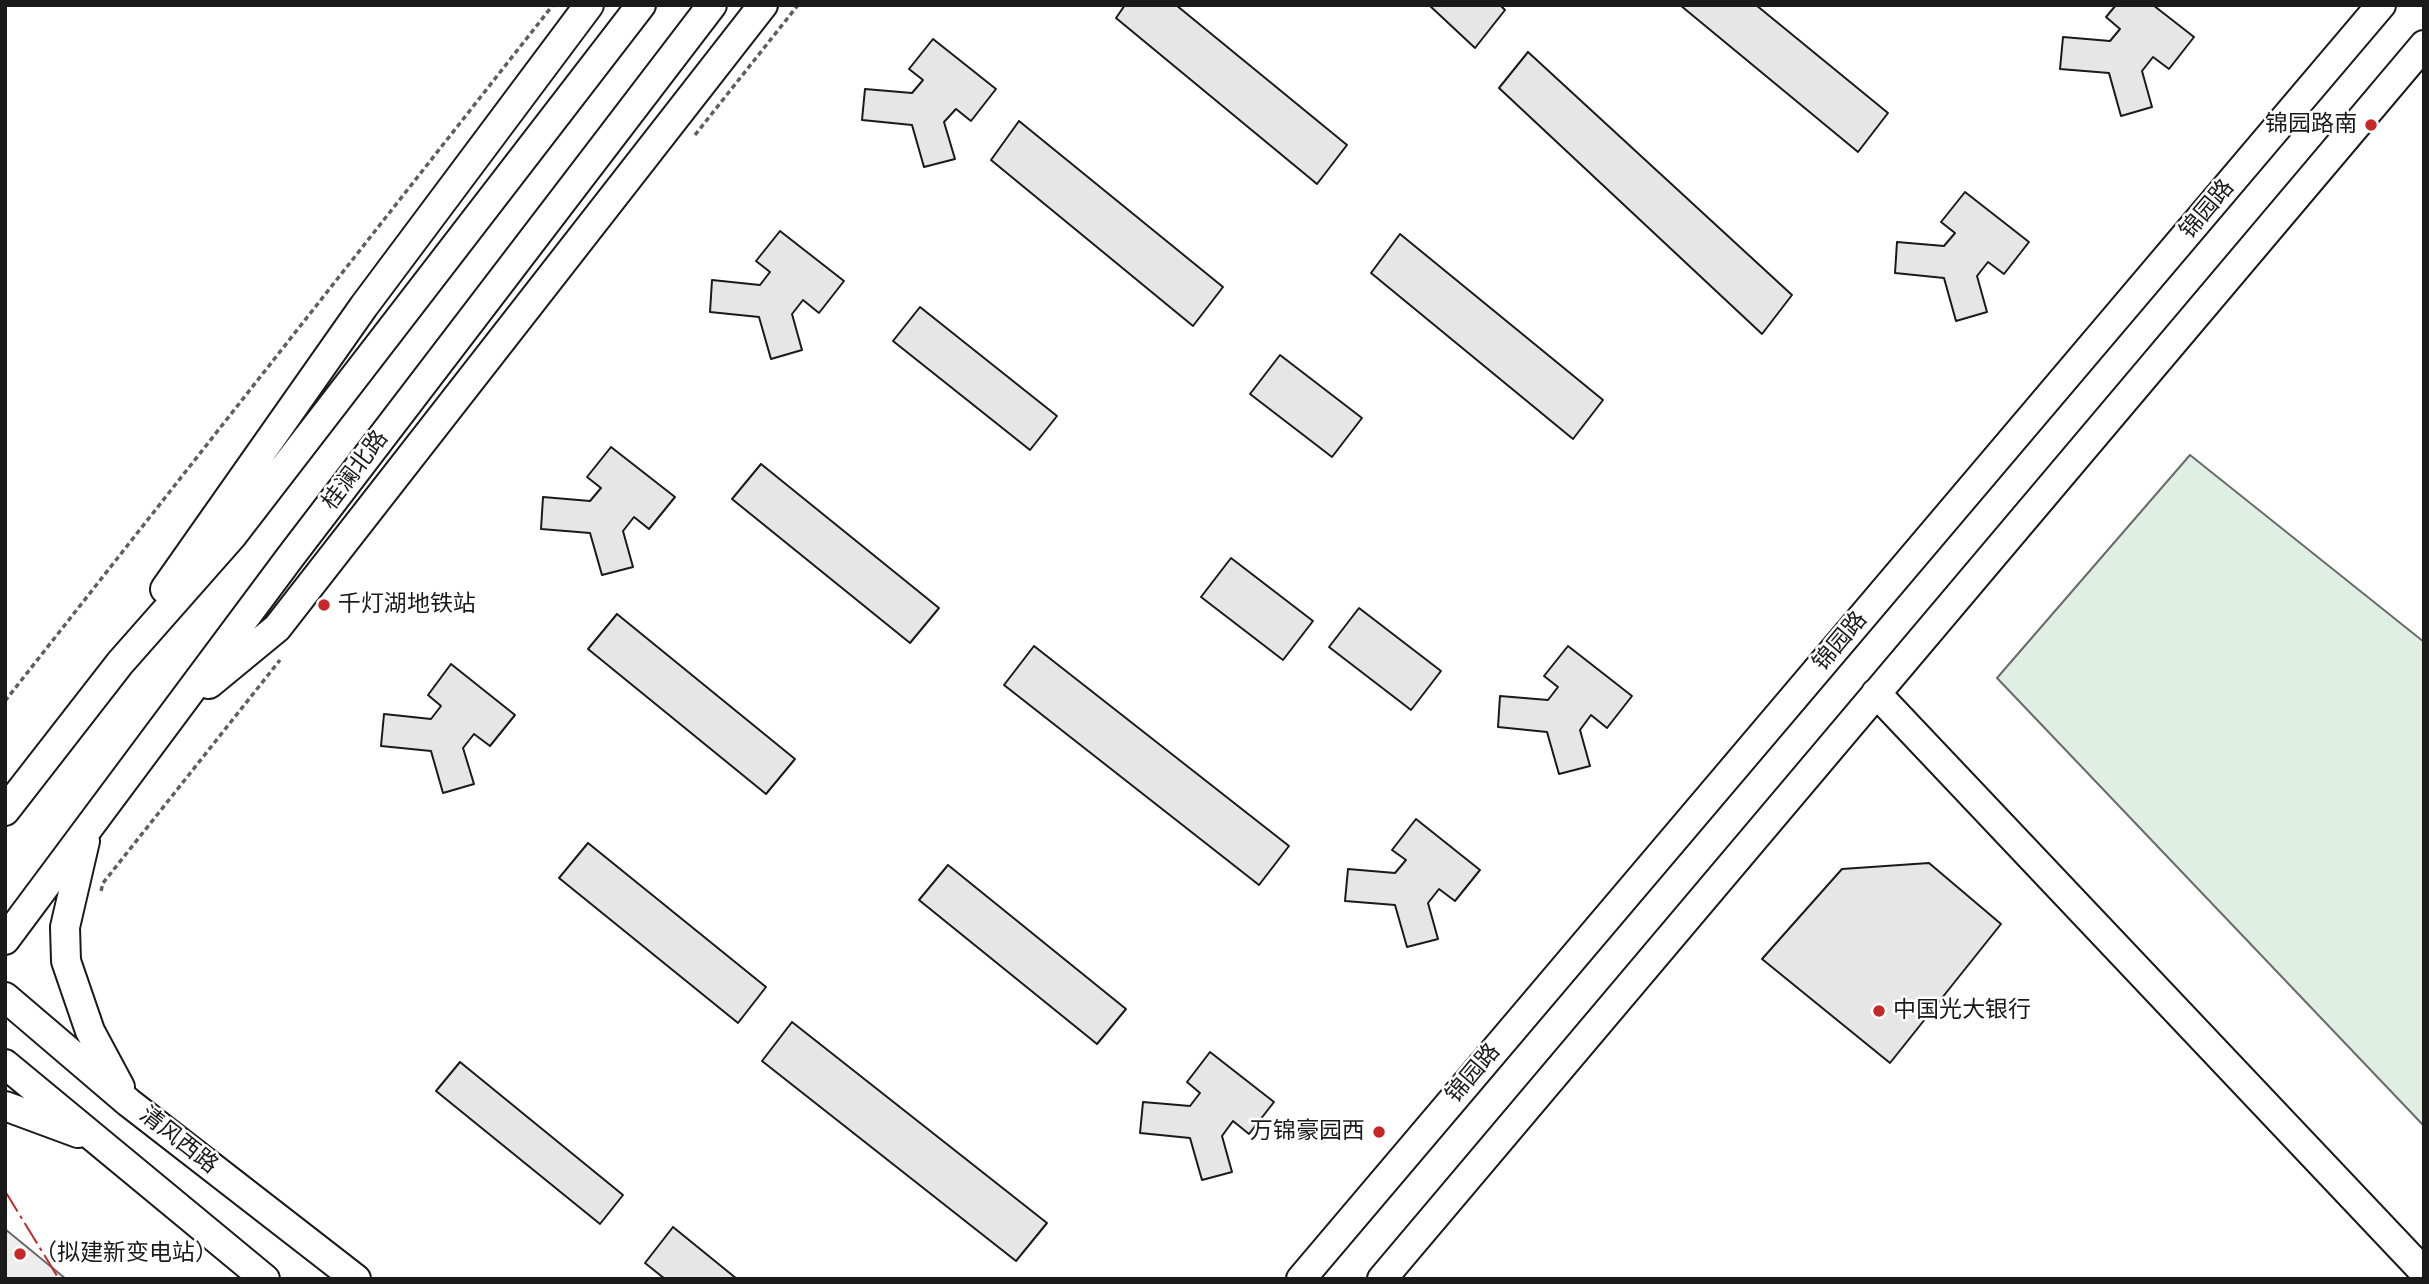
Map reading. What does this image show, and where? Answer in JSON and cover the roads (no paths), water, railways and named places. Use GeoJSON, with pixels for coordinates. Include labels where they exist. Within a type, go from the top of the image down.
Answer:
{"type":"FeatureCollection","features":[{"type":"Feature","properties":{"kind":"main road"},"geometry":{"type":"LineString","coordinates":[[120,663],[175,574],[344,333],[589,5]]}},
{"type":"Feature","properties":{"kind":"main road"},"geometry":{"type":"LineString","coordinates":[[5,811],[17,787],[120,663],[232,536],[641,5]]}},
{"type":"Feature","properties":{"kind":"main road","name":"桂澜北路"},"geometry":{"type":"LineString","coordinates":[[5,940],[291,556],[712,5]]}},
{"type":"Feature","properties":{"kind":"main road"},"geometry":{"type":"LineString","coordinates":[[174,713],[277,628],[763,5]]}},
{"type":"Feature","properties":{"kind":"main road","name":"锦园路"},"geometry":{"type":"LineString","coordinates":[[1301,1279],[2381,5]]}},
{"type":"Feature","properties":{"kind":"main road"},"geometry":{"type":"LineString","coordinates":[[1381,1279],[2424,45]]}},
{"type":"Feature","properties":{"kind":"main road"},"geometry":{"type":"LineString","coordinates":[[1876,693],[2424,1272]]}},
{"type":"Feature","properties":{"kind":"main road"},"geometry":{"type":"LineString","coordinates":[[87,831],[65,927],[66,961],[90,1031],[128,1102]]}},
{"type":"Feature","properties":{"kind":"main road","name":"清风西路"},"geometry":{"type":"LineString","coordinates":[[5,997],[128,1102],[356,1279]]}},
{"type":"Feature","properties":{"kind":"main road"},"geometry":{"type":"LineString","coordinates":[[5,1064],[265,1279]]}},
{"type":"Feature","properties":{"kind":"main road"},"geometry":{"type":"LineString","coordinates":[[5,1106],[100,1141]]}},
{"type":"Feature","properties":{"kind":"place","name":"锦园路南"},"geometry":{"type":"Point","coordinates":[2371,125]}},
{"type":"Feature","properties":{"kind":"place","name":"千灯湖地铁站"},"geometry":{"type":"Point","coordinates":[324,605]}},
{"type":"Feature","properties":{"kind":"place","name":"中国光大银行"},"geometry":{"type":"Point","coordinates":[1879,1011]}},
{"type":"Feature","properties":{"kind":"place","name":"万锦豪园西"},"geometry":{"type":"Point","coordinates":[1379,1132]}},
{"type":"Feature","properties":{"kind":"place","name":"（拟建新变电站）"},"geometry":{"type":"Point","coordinates":[20,1254]}}]}
